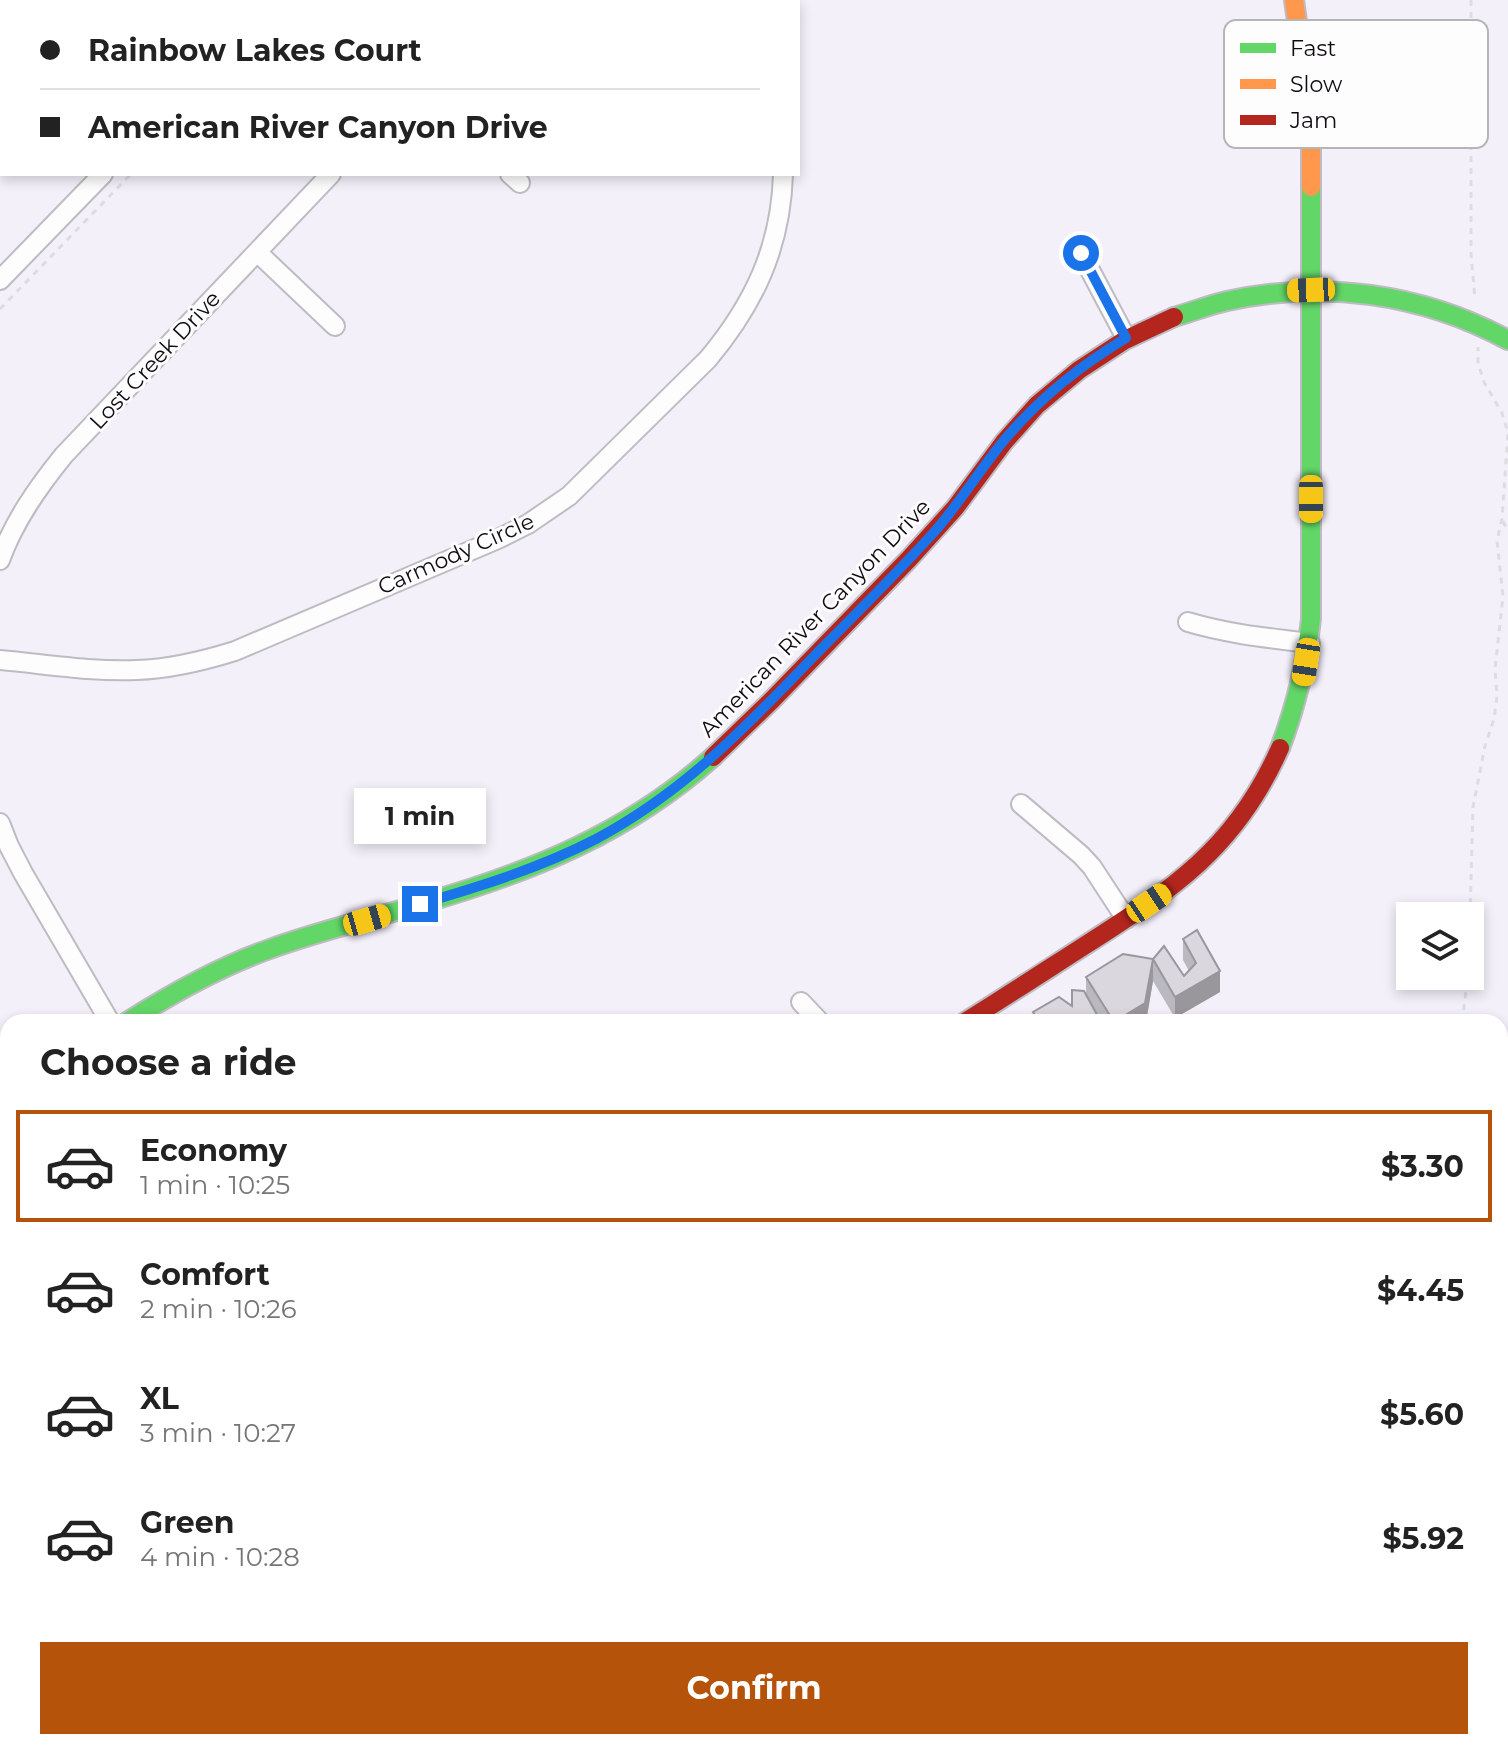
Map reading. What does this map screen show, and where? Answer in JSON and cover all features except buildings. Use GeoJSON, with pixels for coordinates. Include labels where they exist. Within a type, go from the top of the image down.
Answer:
{"type":"FeatureCollection","features":[{"type":"Feature","properties":{"kind":"street"},"geometry":{"type":"LineString","coordinates":[[1294,0],[1297,20]]}},
{"type":"Feature","properties":{"kind":"street"},"geometry":{"type":"LineString","coordinates":[[978,1014],[1126,919],[1201,863],[1227,836],[1263,785],[1294,717],[1310,643],[1311,619],[1311,148]]}},
{"type":"Feature","properties":{"kind":"street"},"geometry":{"type":"LineString","coordinates":[[0,280],[101,176]]}},
{"type":"Feature","properties":{"kind":"street","name":"Lost Creek Drive"},"geometry":{"type":"LineString","coordinates":[[0,560],[21,516],[64,455],[329,176]]}},
{"type":"Feature","properties":{"kind":"street","name":"Carmody Circle"},"geometry":{"type":"LineString","coordinates":[[0,660],[104,670],[170,667],[203,661],[235,651],[528,524],[581,485],[727,337],[757,287],[772,247],[779,218],[783,176]]}},
{"type":"Feature","properties":{"kind":"street"},"geometry":{"type":"LineString","coordinates":[[257,252],[335,326]]}},
{"type":"Feature","properties":{"kind":"street"},"geometry":{"type":"LineString","coordinates":[[1081,253],[1126,338]]}},
{"type":"Feature","properties":{"kind":"street","name":"American River Canyon Drive"},"geometry":{"type":"LineString","coordinates":[[140,1014],[245,958],[473,889],[557,858],[597,839],[672,791],[739,734],[920,547],[1032,409],[1088,361],[1126,338],[1187,311],[1227,300],[1281,291],[1311,290],[1399,298],[1478,324],[1508,340]]}},
{"type":"Feature","properties":{"kind":"street"},"geometry":{"type":"LineString","coordinates":[[1188,622],[1240,635],[1310,643]]}},
{"type":"Feature","properties":{"kind":"street"},"geometry":{"type":"LineString","coordinates":[[1021,804],[1092,867],[1126,919]]}},
{"type":"Feature","properties":{"kind":"street"},"geometry":{"type":"LineString","coordinates":[[0,823],[4,848],[105,1014]]}},
{"type":"Feature","properties":{"kind":"street"},"geometry":{"type":"LineString","coordinates":[[801,1002],[812,1014]]}},
{"type":"Feature","properties":{"kind":"path"},"geometry":{"type":"LineString","coordinates":[[1470,902],[1473,807],[1497,696],[1495,669],[1503,596],[1497,541],[1502,519],[1508,433],[1478,363],[1478,324],[1471,254],[1471,148]]}},
{"type":"Feature","properties":{"kind":"path"},"geometry":{"type":"LineString","coordinates":[[0,309],[129,176]]}},
{"type":"Feature","properties":{"kind":"path"},"geometry":{"type":"LineString","coordinates":[[1502,519],[1508,532]]}},
{"type":"Feature","properties":{"kind":"path"},"geometry":{"type":"LineString","coordinates":[[1463,1014],[1466,990]]}},
{"type":"Feature","properties":{"kind":"traffic: fast"},"geometry":{"type":"LineString","coordinates":[[1280,748],[1300,685],[1311,619],[1311,187]]}},
{"type":"Feature","properties":{"kind":"traffic: fast"},"geometry":{"type":"LineString","coordinates":[[1174,317],[1220,303],[1263,295],[1335,292],[1406,301],[1441,311],[1508,340]]}},
{"type":"Feature","properties":{"kind":"traffic: fast"},"geometry":{"type":"LineString","coordinates":[[140,1014],[195,982],[248,957],[464,891],[577,847],[647,808],[713,757]]}},
{"type":"Feature","properties":{"kind":"traffic: slow"},"geometry":{"type":"LineString","coordinates":[[1294,0],[1297,20]]}},
{"type":"Feature","properties":{"kind":"traffic: slow"},"geometry":{"type":"LineString","coordinates":[[1311,148],[1311,187]]}},
{"type":"Feature","properties":{"kind":"traffic: jam"},"geometry":{"type":"LineString","coordinates":[[713,757],[909,559],[955,508],[1004,442],[1037,405],[1079,370],[1125,340],[1174,317]]}},
{"type":"Feature","properties":{"kind":"traffic: jam"},"geometry":{"type":"LineString","coordinates":[[977,1014],[1174,885],[1222,840],[1243,813],[1263,783],[1280,748]]}},
{"type":"Feature","properties":{"kind":"route"},"geometry":{"type":"LineString","coordinates":[[420,904],[515,875],[597,839],[672,791],[739,734],[920,547],[1032,409],[1088,361],[1126,338],[1081,253]]}}]}
